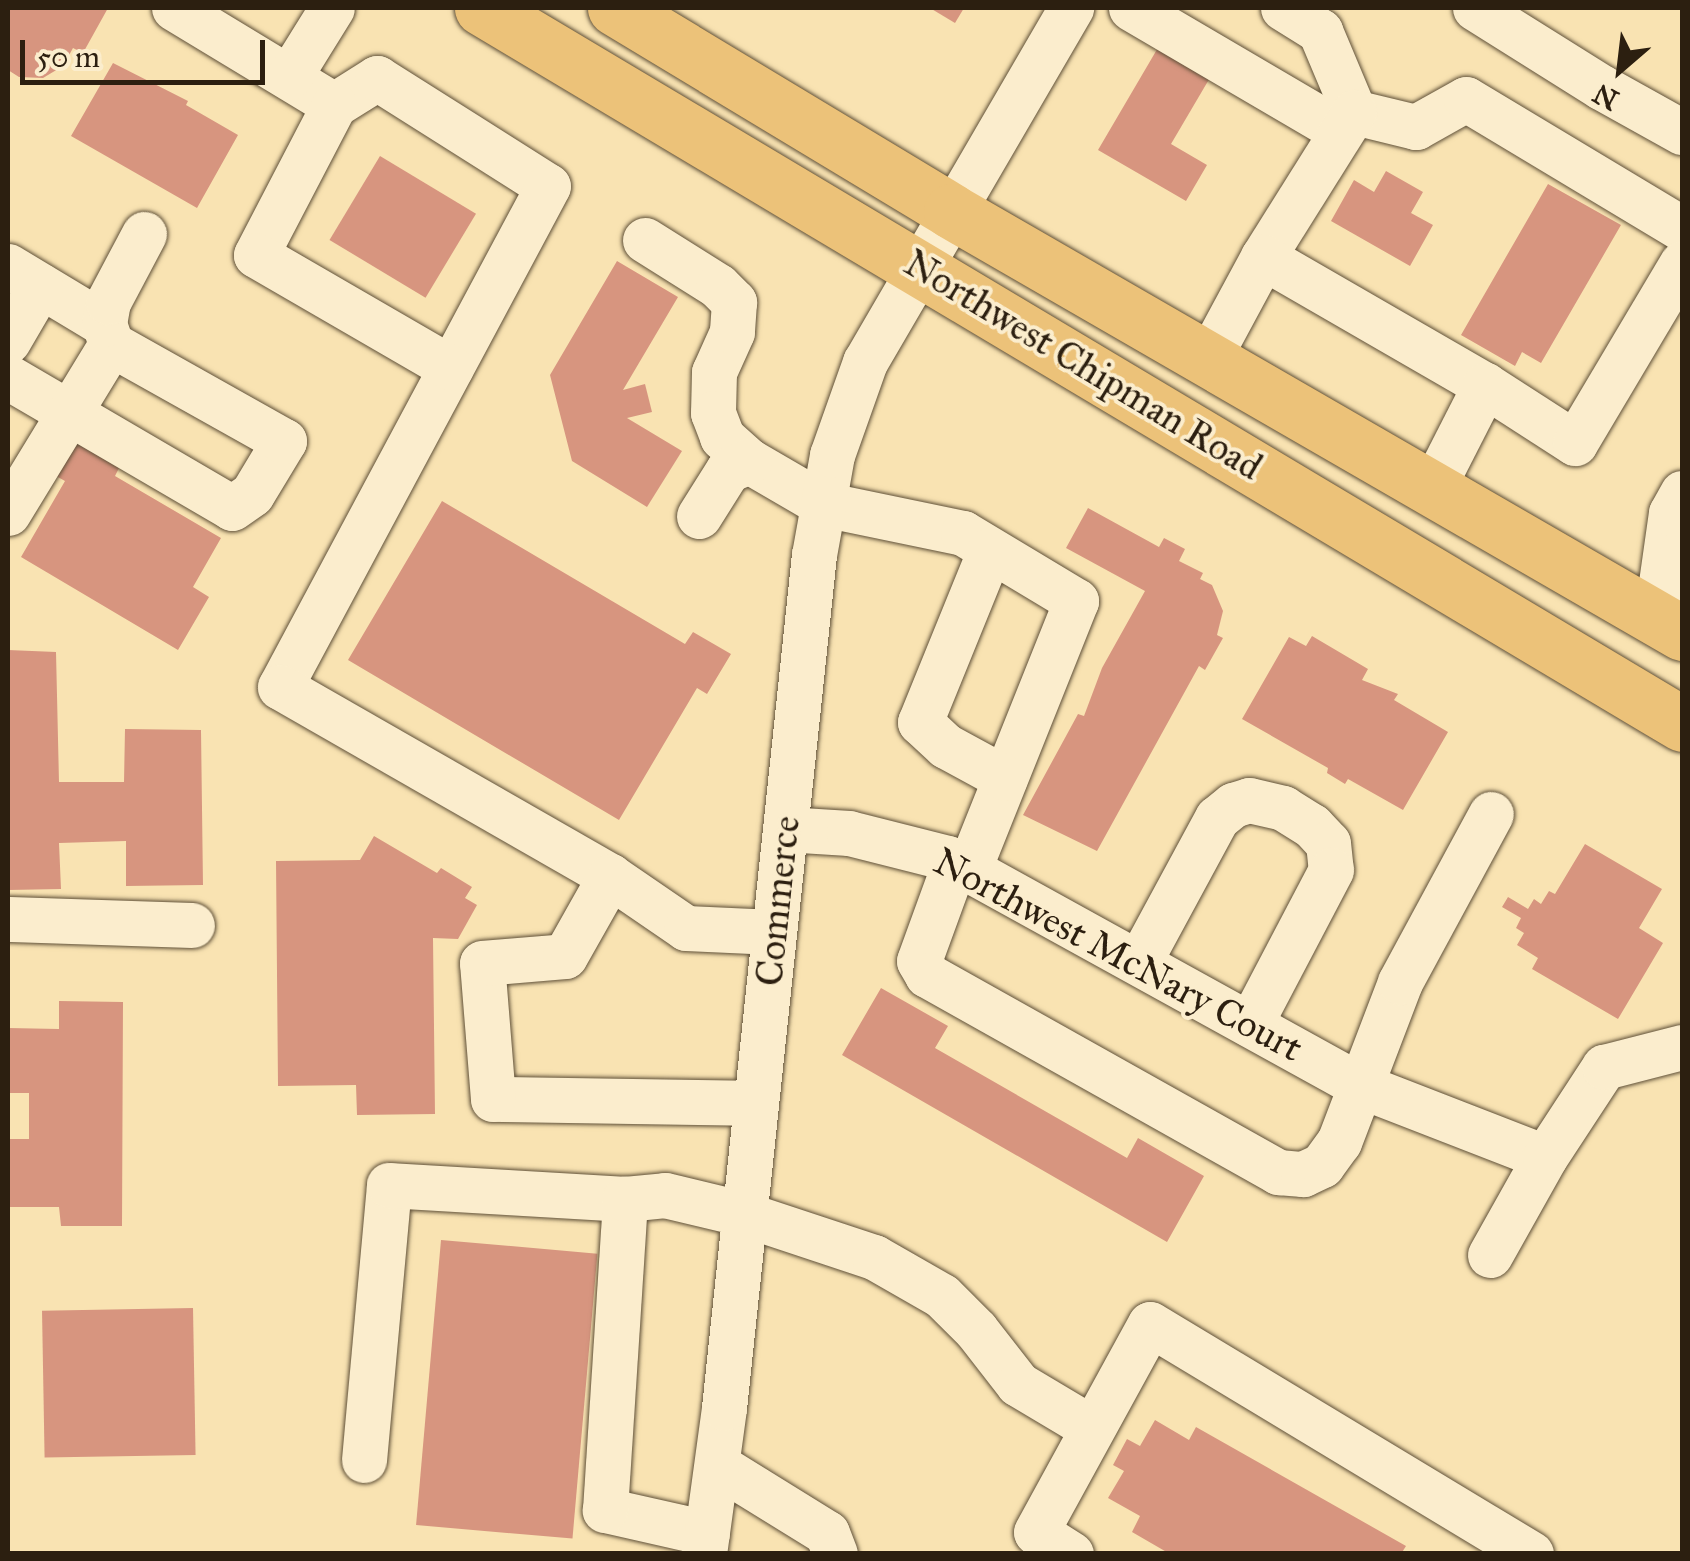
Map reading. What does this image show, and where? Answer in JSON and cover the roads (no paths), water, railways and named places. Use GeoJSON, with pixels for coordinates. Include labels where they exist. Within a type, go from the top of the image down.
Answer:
{"type":"FeatureCollection","features":[{"type":"Feature","properties":{"kind":"main road","name":"Northwest Chipman Road"},"geometry":{"type":"LineString","coordinates":[[482,8],[1682,724]]}},
{"type":"Feature","properties":{"kind":"main road","name":"Northwest Chipman Road"},"geometry":{"type":"LineString","coordinates":[[615,8],[951,210],[1670,625]]}},
{"type":"Feature","properties":{"kind":"street"},"geometry":{"type":"LineString","coordinates":[[174,8],[334,105]]}},
{"type":"Feature","properties":{"kind":"street"},"geometry":{"type":"LineString","coordinates":[[289,78],[332,8]]}},
{"type":"Feature","properties":{"kind":"street","name":"Commerce"},"geometry":{"type":"LineString","coordinates":[[706,1543],[785,829],[832,455],[866,362],[1071,8]]}},
{"type":"Feature","properties":{"kind":"street"},"geometry":{"type":"LineString","coordinates":[[1131,8],[1348,122],[1416,127],[1466,100],[1682,230]]}},
{"type":"Feature","properties":{"kind":"street"},"geometry":{"type":"LineString","coordinates":[[1208,359],[1263,257],[1348,122],[1320,31],[1283,8]]}},
{"type":"Feature","properties":{"kind":"street"},"geometry":{"type":"LineString","coordinates":[[1475,8],[1601,87],[1682,132]]}},
{"type":"Feature","properties":{"kind":"street"},"geometry":{"type":"LineString","coordinates":[[451,368],[256,255],[334,105],[377,78],[548,186],[451,368],[280,687],[610,876],[686,928],[774,932]]}},
{"type":"Feature","properties":{"kind":"street"},"geometry":{"type":"LineString","coordinates":[[8,514],[68,414],[108,334],[114,284],[144,234]]}},
{"type":"Feature","properties":{"kind":"street"},"geometry":{"type":"LineString","coordinates":[[645,240],[718,286],[734,302],[732,332],[714,372],[713,413],[722,437],[750,461],[823,504],[963,533],[1076,601],[1005,778],[918,961],[927,975],[1278,1172],[1303,1174],[1322,1165],[1371,1091],[1400,982],[1491,814]]}},
{"type":"Feature","properties":{"kind":"street"},"geometry":{"type":"LineString","coordinates":[[1263,257],[1484,385],[1575,443],[1682,263]]}},
{"type":"Feature","properties":{"kind":"street"},"geometry":{"type":"LineString","coordinates":[[8,341],[24,276],[108,334],[284,441],[252,494],[232,508],[8,376]]}},
{"type":"Feature","properties":{"kind":"street"},"geometry":{"type":"LineString","coordinates":[[1432,489],[1484,385]]}},
{"type":"Feature","properties":{"kind":"street"},"geometry":{"type":"LineString","coordinates":[[699,516],[728,470],[750,461]]}},
{"type":"Feature","properties":{"kind":"street"},"geometry":{"type":"LineString","coordinates":[[1670,625],[1670,513],[1682,493]]}},
{"type":"Feature","properties":{"kind":"street"},"geometry":{"type":"LineString","coordinates":[[990,550],[920,722],[946,746],[1005,778]]}},
{"type":"Feature","properties":{"kind":"street"},"geometry":{"type":"LineString","coordinates":[[1139,962],[1217,818],[1233,805],[1250,800],[1282,808],[1312,826],[1328,843],[1331,870],[1250,1024]]}},
{"type":"Feature","properties":{"kind":"street","name":"Northwest McNary Court"},"geometry":{"type":"LineString","coordinates":[[785,829],[849,832],[962,865],[1371,1091],[1545,1157]]}},
{"type":"Feature","properties":{"kind":"street"},"geometry":{"type":"LineString","coordinates":[[610,876],[565,956],[482,963],[493,1100],[756,1103]]}},
{"type":"Feature","properties":{"kind":"street"},"geometry":{"type":"LineString","coordinates":[[8,919],[192,925]]}},
{"type":"Feature","properties":{"kind":"street"},"geometry":{"type":"LineString","coordinates":[[1490,1255],[1545,1157],[1604,1067],[1682,1047]]}},
{"type":"Feature","properties":{"kind":"street"},"geometry":{"type":"LineString","coordinates":[[364,1460],[389,1185],[625,1198],[665,1194],[744,1214],[874,1257],[942,1296],[1018,1384],[1090,1427]]}},
{"type":"Feature","properties":{"kind":"street"},"geometry":{"type":"LineString","coordinates":[[625,1198],[605,1510],[706,1543]]}},
{"type":"Feature","properties":{"kind":"street"},"geometry":{"type":"LineString","coordinates":[[1071,1554],[1036,1532],[1090,1427],[1150,1324],[1531,1554]]}},
{"type":"Feature","properties":{"kind":"street"},"geometry":{"type":"LineString","coordinates":[[716,1465],[827,1533],[836,1554]]}}]}
